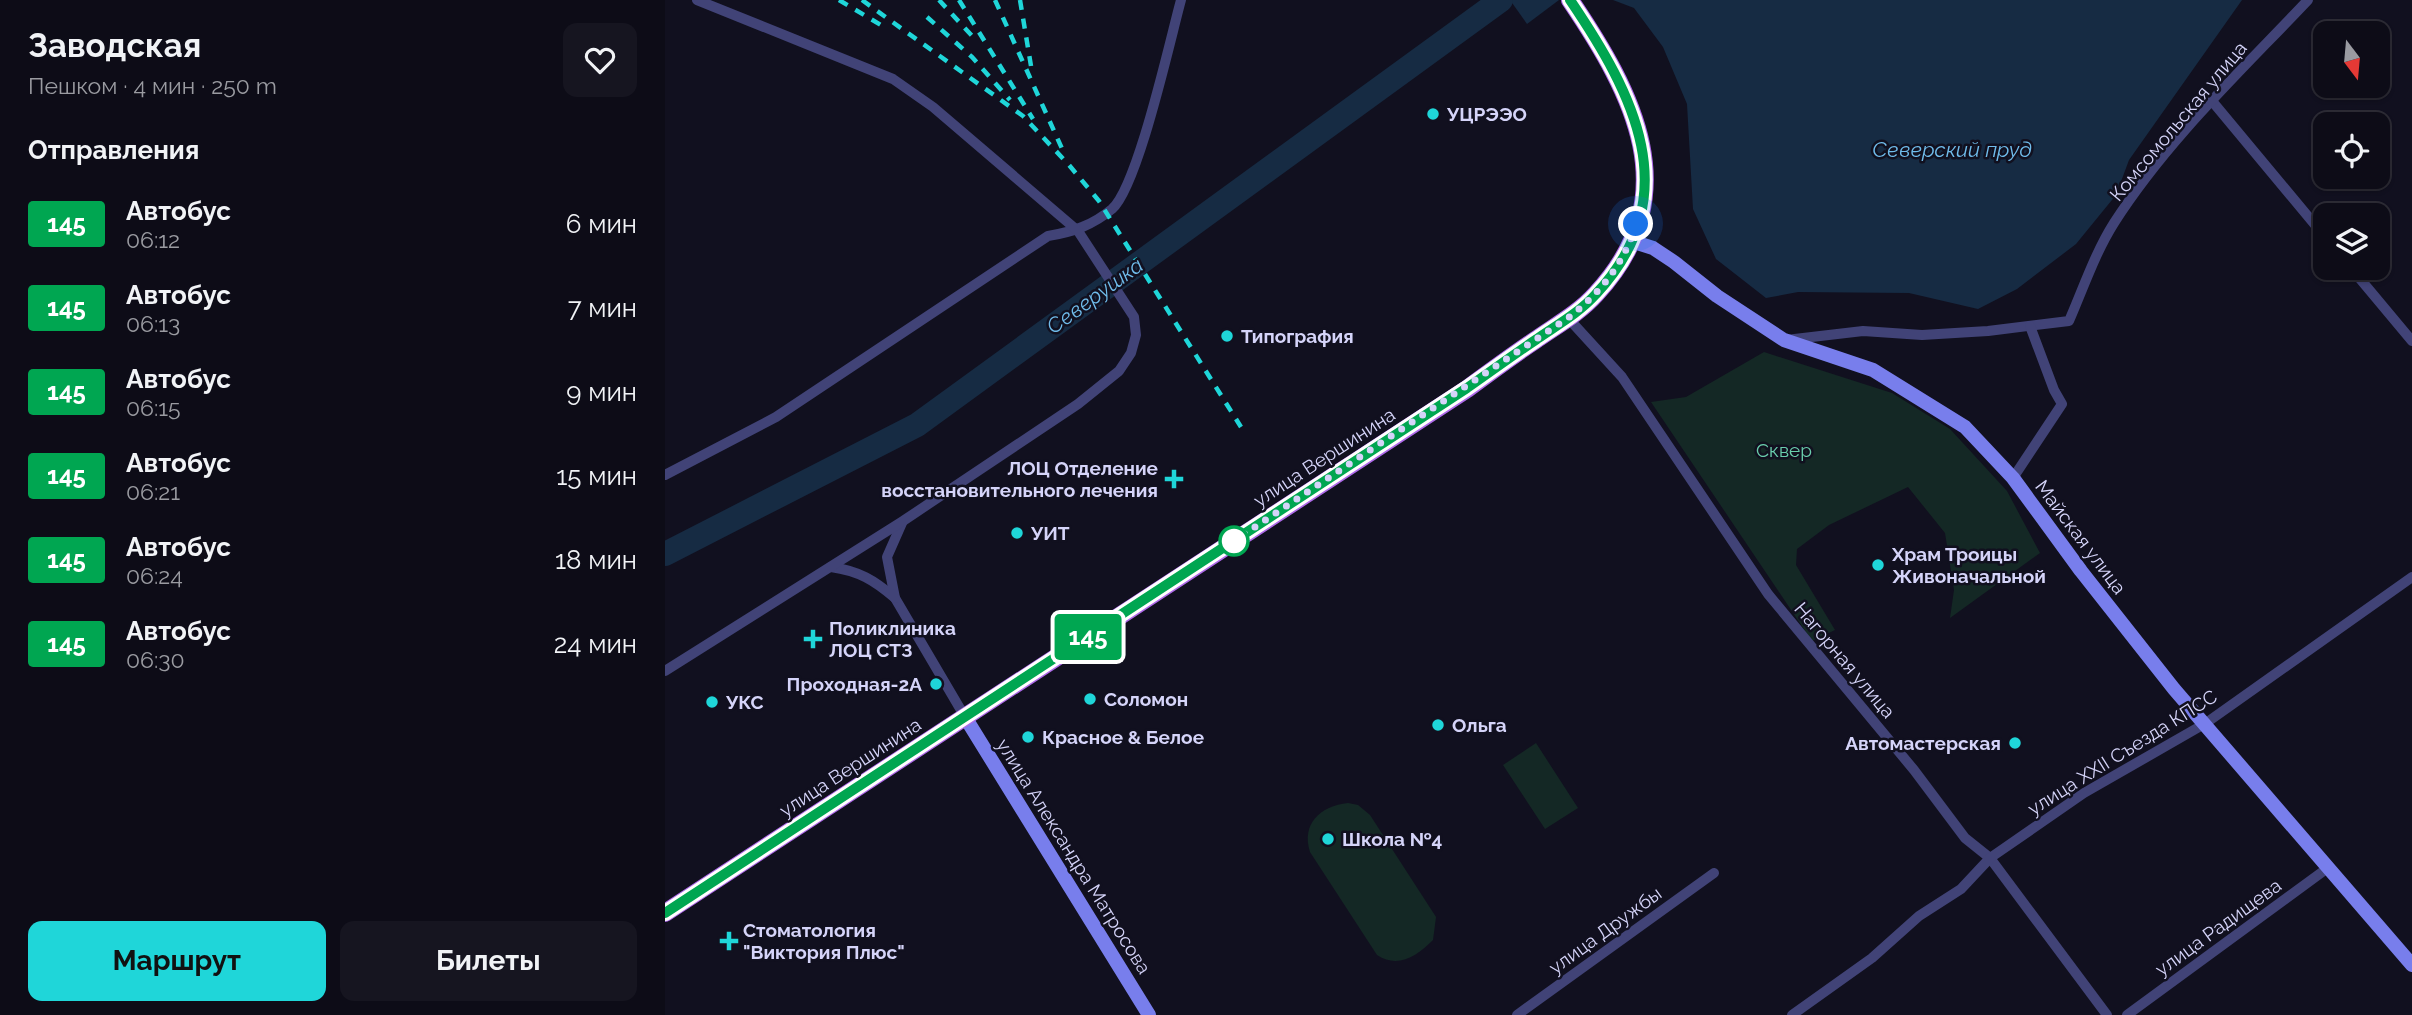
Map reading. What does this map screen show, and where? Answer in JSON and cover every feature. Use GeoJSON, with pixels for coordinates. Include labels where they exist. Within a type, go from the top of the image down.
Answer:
{"type":"FeatureCollection","features":[{"type":"Feature","properties":{"kind":"main road","name":"улица Вершинина"},"geometry":{"type":"LineString","coordinates":[[665,913],[1467,388],[1568,318],[1596,294],[1619,264],[1631,241],[1644,192],[1643,146],[1636,116],[1621,82],[1570,0]]}},
{"type":"Feature","properties":{"kind":"street"},"geometry":{"type":"LineString","coordinates":[[665,671],[903,521],[1103,385],[1119,371],[1131,353],[1136,335],[1134,317],[1078,231],[933,107],[893,79],[697,0]]}},
{"type":"Feature","properties":{"kind":"street"},"geometry":{"type":"LineString","coordinates":[[665,475],[776,417],[1048,236],[1078,231],[1114,208],[1135,167],[1181,0]]}},
{"type":"Feature","properties":{"kind":"street","name":"Комсомольская улица"},"geometry":{"type":"LineString","coordinates":[[1784,340],[1863,331],[1922,335],[2069,321],[2113,225],[2149,175],[2212,101],[2308,0]]}},
{"type":"Feature","properties":{"kind":"street"},"geometry":{"type":"LineString","coordinates":[[2212,101],[2313,221]]}},
{"type":"Feature","properties":{"kind":"street","name":"Майская улица"},"geometry":{"type":"LineString","coordinates":[[1631,241],[1653,248],[1784,340],[1873,370],[1965,428],[2013,478],[2173,689],[2206,723],[2412,965]]}},
{"type":"Feature","properties":{"kind":"street"},"geometry":{"type":"LineString","coordinates":[[2361,280],[2412,341]]}},
{"type":"Feature","properties":{"kind":"street","name":"Нагорная улица"},"geometry":{"type":"LineString","coordinates":[[1568,318],[1622,377],[1768,594],[1913,770],[1965,838],[1990,858],[2106,1015]]}},
{"type":"Feature","properties":{"kind":"street"},"geometry":{"type":"LineString","coordinates":[[2013,478],[2062,404],[2030,326]]}},
{"type":"Feature","properties":{"kind":"street"},"geometry":{"type":"LineString","coordinates":[[895,598],[887,557],[903,521]]}},
{"type":"Feature","properties":{"kind":"street"},"geometry":{"type":"LineString","coordinates":[[831,567],[854,570],[874,580],[895,598],[965,717]]}},
{"type":"Feature","properties":{"kind":"street","name":"улица XXII Съезда КПСС"},"geometry":{"type":"LineString","coordinates":[[1791,1015],[1872,958],[1919,916],[1961,890],[1990,858],[2084,793],[2206,723],[2412,578]]}},
{"type":"Feature","properties":{"kind":"street","name":"улица Александра Матросова"},"geometry":{"type":"LineString","coordinates":[[965,717],[1149,1015]]}},
{"type":"Feature","properties":{"kind":"street","name":"улица Радищева"},"geometry":{"type":"LineString","coordinates":[[2127,1015],[2329,867]]}},
{"type":"Feature","properties":{"kind":"street","name":"улица Дружбы"},"geometry":{"type":"LineString","coordinates":[[1517,1015],[1714,873]]}},
{"type":"Feature","properties":{"kind":"green space","name":"Сквер"},"geometry":{"type":"Polygon","coordinates":[[[1764,352],[1892,393],[1950,429],[2007,491],[2040,553],[1950,618],[1954,590],[1945,533],[1908,487],[1829,525],[1797,549],[1796,565],[1835,630],[1812,641],[1651,402],[1686,397],[1764,352]]]}},
{"type":"Feature","properties":{"kind":"green space"},"geometry":{"type":"Polygon","coordinates":[[[1536,743],[1578,808],[1545,829],[1503,765],[1536,743]]]}},
{"type":"Feature","properties":{"kind":"green space"},"geometry":{"type":"Polygon","coordinates":[[[1348,803],[1358,805],[1370,815],[1436,917],[1433,940],[1407,959],[1392,961],[1377,955],[1310,852],[1308,833],[1315,818],[1329,808],[1348,803]]]}},
{"type":"Feature","properties":{"kind":"water"},"geometry":{"type":"Polygon","coordinates":[[[1510,0],[1559,0],[1527,24],[1510,0]]]}},
{"type":"Feature","properties":{"kind":"water","name":"Северский пруд"},"geometry":{"type":"Polygon","coordinates":[[[1613,0],[2242,0],[2129,160],[2116,195],[2076,244],[2017,289],[1978,309],[1909,293],[1798,292],[1766,298],[1716,259],[1693,209],[1687,104],[1663,47],[1634,8],[1613,0]]]}},
{"type":"Feature","properties":{"kind":"waterway","name":"Северушка"},"geometry":{"type":"LineString","coordinates":[[665,554],[917,425],[1501,0]]}},
{"type":"Feature","properties":{"kind":"railway"},"geometry":{"type":"LineString","coordinates":[[839,0],[886,28]]}},
{"type":"Feature","properties":{"kind":"railway"},"geometry":{"type":"LineString","coordinates":[[862,0],[1023,116],[1069,165],[1099,201],[1241,427]]}},
{"type":"Feature","properties":{"kind":"railway"},"geometry":{"type":"LineString","coordinates":[[939,0],[973,37]]}},
{"type":"Feature","properties":{"kind":"railway"},"geometry":{"type":"LineString","coordinates":[[959,0],[1033,119]]}},
{"type":"Feature","properties":{"kind":"railway"},"geometry":{"type":"LineString","coordinates":[[995,0],[1064,153]]}},
{"type":"Feature","properties":{"kind":"railway"},"geometry":{"type":"LineString","coordinates":[[1020,0],[1031,66]]}},
{"type":"Feature","properties":{"kind":"railway"},"geometry":{"type":"LineString","coordinates":[[927,17],[972,57],[1010,100]]}},
{"type":"Feature","properties":{"kind":"bus line","name":"145"},"geometry":{"type":"LineString","coordinates":[[665,913],[1467,388],[1568,318],[1596,294],[1619,264],[1631,241],[1644,192],[1643,146],[1636,116],[1621,82],[1570,0]]}},
{"type":"Feature","properties":{"kind":"place","name":"УЦРЭЭО"},"geometry":{"type":"Point","coordinates":[1433,114]}},
{"type":"Feature","properties":{"kind":"place","name":"Типография"},"geometry":{"type":"Point","coordinates":[1227,336]}},
{"type":"Feature","properties":{"kind":"place","name":"ЛОЦ Отделение восстановительного лечения"},"geometry":{"type":"Point","coordinates":[1174,479]}},
{"type":"Feature","properties":{"kind":"place","name":"УИТ"},"geometry":{"type":"Point","coordinates":[1017,533]}},
{"type":"Feature","properties":{"kind":"place","name":"Храм Троицы Живоначальной"},"geometry":{"type":"Point","coordinates":[1878,565]}},
{"type":"Feature","properties":{"kind":"place","name":"Поликлиника ЛОЦ СТЗ"},"geometry":{"type":"Point","coordinates":[813,639]}},
{"type":"Feature","properties":{"kind":"place","name":"Проходная-2А"},"geometry":{"type":"Point","coordinates":[936,684]}},
{"type":"Feature","properties":{"kind":"place","name":"Соломон"},"geometry":{"type":"Point","coordinates":[1090,699]}},
{"type":"Feature","properties":{"kind":"place","name":"УКС"},"geometry":{"type":"Point","coordinates":[712,702]}},
{"type":"Feature","properties":{"kind":"place","name":"Ольга"},"geometry":{"type":"Point","coordinates":[1438,725]}},
{"type":"Feature","properties":{"kind":"place","name":"Красное & Белое"},"geometry":{"type":"Point","coordinates":[1028,737]}},
{"type":"Feature","properties":{"kind":"place","name":"Автомастерская"},"geometry":{"type":"Point","coordinates":[2015,743]}},
{"type":"Feature","properties":{"kind":"place","name":"Школа №4"},"geometry":{"type":"Point","coordinates":[1328,839]}},
{"type":"Feature","properties":{"kind":"place","name":"Стоматология \"Виктория Плюс\""},"geometry":{"type":"Point","coordinates":[729,941]}},
{"type":"Feature","properties":{"kind":"route"},"geometry":{"type":"LineString","coordinates":[[1234,541],[1467,388],[1581,308],[1596,294],[1619,264],[1636,224]]}}]}
